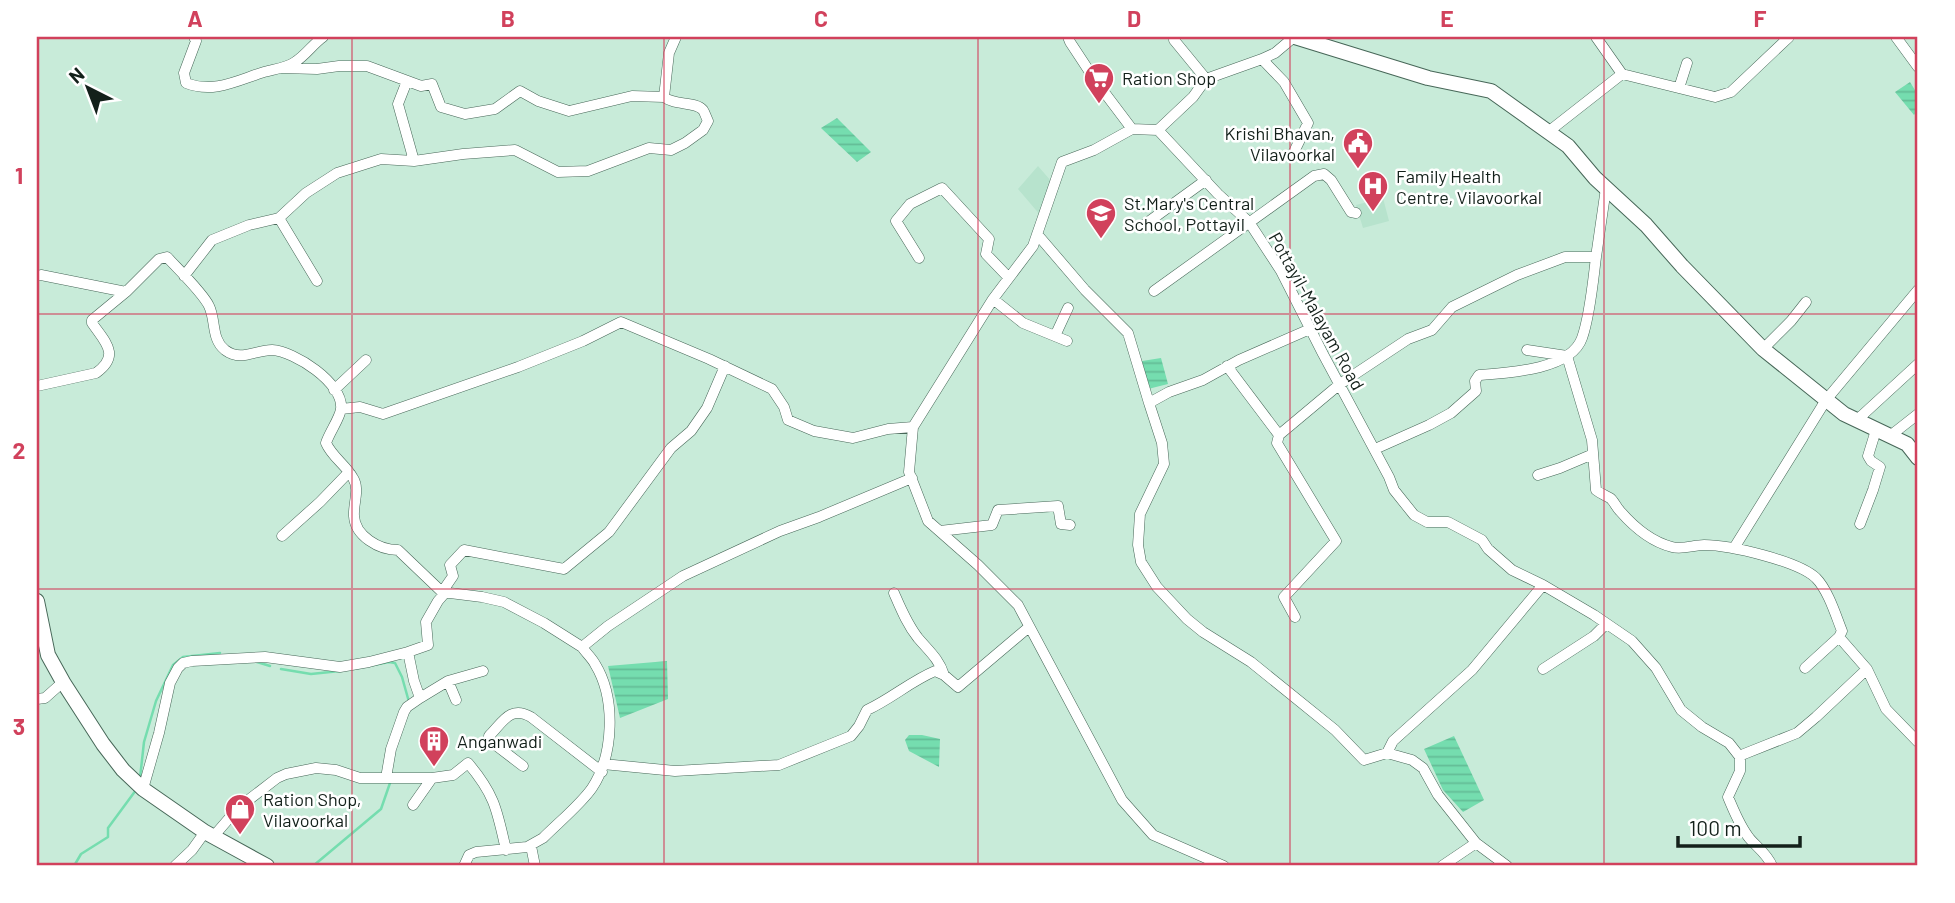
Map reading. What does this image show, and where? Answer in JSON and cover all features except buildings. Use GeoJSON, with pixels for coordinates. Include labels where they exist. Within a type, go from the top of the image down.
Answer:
{"type":"FeatureCollection","features":[{"type":"Feature","properties":{"kind":"street"},"geometry":{"type":"LineString","coordinates":[[194,37],[196,41],[184,73],[186,83],[199,88],[230,85],[263,72],[282,68],[296,62],[323,37]]}},
{"type":"Feature","properties":{"kind":"street"},"geometry":{"type":"LineString","coordinates":[[664,97],[669,53],[676,37]]}},
{"type":"Feature","properties":{"kind":"street"},"geometry":{"type":"LineString","coordinates":[[1068,37],[1095,80],[1132,129]]}},
{"type":"Feature","properties":{"kind":"street"},"geometry":{"type":"LineString","coordinates":[[1224,866],[1153,835],[1122,800],[1018,605],[928,521],[909,472],[913,427],[993,299],[1033,246],[1062,162],[1094,150],[1132,129],[1158,130],[1193,97],[1206,79],[1262,60],[1294,37],[1428,78],[1491,91],[1568,146],[1595,178],[1647,225],[1682,266],[1763,349],[1844,414],[1907,444],[1918,458]]}},
{"type":"Feature","properties":{"kind":"street"},"geometry":{"type":"LineString","coordinates":[[1596,37],[1622,74],[1715,97],[1731,92],[1788,37]]}},
{"type":"Feature","properties":{"kind":"street"},"geometry":{"type":"LineString","coordinates":[[1896,37],[1918,67]]}},
{"type":"Feature","properties":{"kind":"street"},"geometry":{"type":"LineString","coordinates":[[1174,40],[1206,79]]}},
{"type":"Feature","properties":{"kind":"street"},"geometry":{"type":"LineString","coordinates":[[1262,60],[1284,82],[1308,123],[1292,156]]}},
{"type":"Feature","properties":{"kind":"street"},"geometry":{"type":"LineString","coordinates":[[1679,88],[1687,63]]}},
{"type":"Feature","properties":{"kind":"street"},"geometry":{"type":"LineString","coordinates":[[184,276],[212,240],[249,225],[279,218],[306,193],[337,173],[381,159],[414,161],[515,150],[558,172],[588,171],[649,148],[671,150],[703,130],[708,121],[702,110],[669,101],[664,97],[632,96],[569,111],[538,102],[520,91],[495,109],[465,114],[442,107],[432,84],[421,86],[368,66],[282,68]]}},
{"type":"Feature","properties":{"kind":"street"},"geometry":{"type":"LineString","coordinates":[[1548,131],[1622,74]]}},
{"type":"Feature","properties":{"kind":"street"},"geometry":{"type":"LineString","coordinates":[[407,80],[398,104],[414,161]]}},
{"type":"Feature","properties":{"kind":"street","name":"Pottayil-Malayam Road"},"geometry":{"type":"LineString","coordinates":[[1158,130],[1249,222],[1281,271],[1394,490],[1414,515],[1427,522],[1448,522],[1482,540],[1511,570],[1543,585],[1632,641],[1656,668],[1681,710],[1702,727],[1729,743],[1739,755]]}},
{"type":"Feature","properties":{"kind":"street"},"geometry":{"type":"LineString","coordinates":[[1154,291],[1314,176],[1324,174],[1331,180],[1351,212],[1356,213]]}},
{"type":"Feature","properties":{"kind":"street"},"geometry":{"type":"LineString","coordinates":[[1144,225],[1206,180]]}},
{"type":"Feature","properties":{"kind":"street"},"geometry":{"type":"LineString","coordinates":[[919,258],[896,220],[910,204],[942,188],[989,239],[986,254],[1009,278]]}},
{"type":"Feature","properties":{"kind":"street"},"geometry":{"type":"LineString","coordinates":[[1375,449],[1451,413],[1475,391],[1475,381],[1479,375],[1532,370],[1567,356],[1582,341],[1606,188]]}},
{"type":"Feature","properties":{"kind":"street"},"geometry":{"type":"LineString","coordinates":[[279,218],[317,281]]}},
{"type":"Feature","properties":{"kind":"street"},"geometry":{"type":"LineString","coordinates":[[1037,234],[1085,290],[1128,333],[1162,443],[1164,464],[1140,514],[1138,545],[1141,562],[1157,587],[1187,619],[1251,662],[1335,730],[1364,760],[1387,753],[1412,760],[1423,768],[1438,794],[1476,843],[1507,866]]}},
{"type":"Feature","properties":{"kind":"street"},"geometry":{"type":"LineString","coordinates":[[37,386],[101,370],[110,355],[110,349],[92,320],[163,257],[167,257],[209,306],[216,338],[223,349],[242,356],[272,350],[289,355],[318,371],[334,390],[341,409],[326,443],[355,479],[354,520],[363,535],[374,545],[398,550],[444,592],[504,602],[544,622],[582,647],[602,678],[611,715],[602,768],[591,790],[543,838],[531,846],[476,852],[469,855],[464,866]]}},
{"type":"Feature","properties":{"kind":"street"},"geometry":{"type":"LineString","coordinates":[[1295,617],[1284,597],[1336,541],[1277,443],[1279,435],[1340,384],[1408,340],[1433,330],[1452,307],[1517,275],[1565,257],[1596,257]]}},
{"type":"Feature","properties":{"kind":"street"},"geometry":{"type":"LineString","coordinates":[[38,273],[126,292]]}},
{"type":"Feature","properties":{"kind":"street"},"geometry":{"type":"LineString","coordinates":[[1734,548],[1826,400],[1918,290]]}},
{"type":"Feature","properties":{"kind":"street"},"geometry":{"type":"LineString","coordinates":[[993,299],[1023,323],[1067,341]]}},
{"type":"Feature","properties":{"kind":"street"},"geometry":{"type":"LineString","coordinates":[[1763,349],[1806,302]]}},
{"type":"Feature","properties":{"kind":"street"},"geometry":{"type":"LineString","coordinates":[[1055,336],[1068,308]]}},
{"type":"Feature","properties":{"kind":"street"},"geometry":{"type":"LineString","coordinates":[[341,409],[360,407],[383,414],[518,367],[583,341],[621,322],[772,389],[784,407],[788,419],[814,431],[852,438],[888,429],[913,427]]}},
{"type":"Feature","properties":{"kind":"street"},"geometry":{"type":"LineString","coordinates":[[1149,402],[1203,380],[1227,366],[1310,329]]}},
{"type":"Feature","properties":{"kind":"street"},"geometry":{"type":"LineString","coordinates":[[1527,350],[1567,356]]}},
{"type":"Feature","properties":{"kind":"street"},"geometry":{"type":"LineString","coordinates":[[1567,356],[1592,440],[1596,490],[1611,499],[1620,511],[1653,540],[1674,548],[1703,545],[1734,548],[1803,569],[1818,580],[1842,631],[1839,637],[1805,668]]}},
{"type":"Feature","properties":{"kind":"street"},"geometry":{"type":"LineString","coordinates":[[334,390],[366,360]]}},
{"type":"Feature","properties":{"kind":"street"},"geometry":{"type":"LineString","coordinates":[[1857,420],[1918,364]]}},
{"type":"Feature","properties":{"kind":"street"},"geometry":{"type":"LineString","coordinates":[[143,789],[170,683],[183,663],[265,657],[340,667],[369,662],[428,645],[426,622],[453,576],[450,565],[464,550],[564,569],[609,532],[671,448],[691,431],[707,408],[725,366]]}},
{"type":"Feature","properties":{"kind":"street"},"geometry":{"type":"LineString","coordinates":[[1227,366],[1279,435]]}},
{"type":"Feature","properties":{"kind":"street"},"geometry":{"type":"LineString","coordinates":[[1890,436],[1918,414]]}},
{"type":"Feature","properties":{"kind":"street"},"geometry":{"type":"LineString","coordinates":[[1860,524],[1880,467],[1868,456],[1876,429]]}},
{"type":"Feature","properties":{"kind":"street"},"geometry":{"type":"LineString","coordinates":[[1538,475],[1593,454]]}},
{"type":"Feature","properties":{"kind":"street"},"geometry":{"type":"LineString","coordinates":[[282,536],[349,472]]}},
{"type":"Feature","properties":{"kind":"street"},"geometry":{"type":"LineString","coordinates":[[582,647],[608,626],[683,576],[780,530],[819,517],[912,478]]}},
{"type":"Feature","properties":{"kind":"street"},"geometry":{"type":"LineString","coordinates":[[940,531],[992,525],[998,510],[1058,506],[1061,524],[1070,525]]}},
{"type":"Feature","properties":{"kind":"street"},"geometry":{"type":"LineString","coordinates":[[1387,753],[1393,741],[1480,662],[1543,585]]}},
{"type":"Feature","properties":{"kind":"street"},"geometry":{"type":"LineString","coordinates":[[894,593],[905,619],[939,661],[944,675]]}},
{"type":"Feature","properties":{"kind":"street"},"geometry":{"type":"LineString","coordinates":[[37,601],[48,655],[63,682],[123,770],[143,789],[209,835],[267,866]]}},
{"type":"Feature","properties":{"kind":"street"},"geometry":{"type":"LineString","coordinates":[[1544,669],[1594,636],[1606,624]]}},
{"type":"Feature","properties":{"kind":"street"},"geometry":{"type":"LineString","coordinates":[[523,766],[489,740],[489,736],[515,712],[531,717],[602,768],[675,771],[779,765],[851,736],[867,710],[923,676],[935,671],[958,687],[1029,627]]}},
{"type":"Feature","properties":{"kind":"street"},"geometry":{"type":"LineString","coordinates":[[1839,637],[1867,669],[1886,709],[1918,742]]}},
{"type":"Feature","properties":{"kind":"street"},"geometry":{"type":"LineString","coordinates":[[408,652],[420,698]]}},
{"type":"Feature","properties":{"kind":"street"},"geometry":{"type":"LineString","coordinates":[[1772,866],[1770,860],[1748,836],[1728,797],[1741,771],[1739,755],[1797,733],[1867,669]]}},
{"type":"Feature","properties":{"kind":"street"},"geometry":{"type":"LineString","coordinates":[[389,779],[391,749],[407,707],[448,681],[483,671]]}},
{"type":"Feature","properties":{"kind":"street"},"geometry":{"type":"LineString","coordinates":[[448,681],[456,700]]}},
{"type":"Feature","properties":{"kind":"street"},"geometry":{"type":"LineString","coordinates":[[37,699],[45,698],[63,682]]}},
{"type":"Feature","properties":{"kind":"street"},"geometry":{"type":"LineString","coordinates":[[175,866],[238,808],[277,778],[316,768],[335,770],[360,778],[432,778],[453,775],[468,763],[487,787],[497,807],[506,850]]}},
{"type":"Feature","properties":{"kind":"street"},"geometry":{"type":"LineString","coordinates":[[413,805],[432,778]]}},
{"type":"Feature","properties":{"kind":"street"},"geometry":{"type":"LineString","coordinates":[[1442,866],[1476,843]]}},
{"type":"Feature","properties":{"kind":"street"},"geometry":{"type":"LineString","coordinates":[[531,846],[536,866]]}},
{"type":"Feature","properties":{"kind":"shaded area"},"geometry":{"type":"Polygon","coordinates":[[[1910,82],[1918,95],[1918,110],[1914,115],[1895,92],[1910,82]]]}},
{"type":"Feature","properties":{"kind":"shaded area"},"geometry":{"type":"Polygon","coordinates":[[[837,118],[871,152],[857,162],[821,128],[837,118]]]}},
{"type":"Feature","properties":{"kind":"shaded area"},"geometry":{"type":"Polygon","coordinates":[[[1038,166],[1051,181],[1041,216],[1018,189],[1038,166]]]}},
{"type":"Feature","properties":{"kind":"shaded area","name":"Family Health Centre, Vilavoorkal"},"geometry":{"type":"Polygon","coordinates":[[[1383,198],[1389,221],[1363,228],[1356,205],[1383,198]]]}},
{"type":"Feature","properties":{"kind":"shaded area"},"geometry":{"type":"Polygon","coordinates":[[[1161,358],[1168,384],[1148,389],[1142,361],[1161,358]]]}},
{"type":"Feature","properties":{"kind":"shaded area"},"geometry":{"type":"Polygon","coordinates":[[[667,661],[668,699],[620,718],[608,666],[667,661]]]}},
{"type":"Feature","properties":{"kind":"shaded area"},"geometry":{"type":"Polygon","coordinates":[[[909,735],[940,739],[939,767],[909,751],[905,740],[909,735]]]}},
{"type":"Feature","properties":{"kind":"shaded area"},"geometry":{"type":"Polygon","coordinates":[[[1454,736],[1484,800],[1463,812],[1443,790],[1424,749],[1454,736]]]}},
{"type":"Feature","properties":{"kind":"waterway"},"geometry":{"type":"LineString","coordinates":[[140,778],[144,742],[156,701],[173,665],[183,657],[220,653]]}},
{"type":"Feature","properties":{"kind":"waterway"},"geometry":{"type":"LineString","coordinates":[[257,662],[270,666]]}},
{"type":"Feature","properties":{"kind":"waterway"},"geometry":{"type":"LineString","coordinates":[[353,669],[395,663],[409,702]]}},
{"type":"Feature","properties":{"kind":"waterway"},"geometry":{"type":"LineString","coordinates":[[281,669],[311,674],[340,671]]}},
{"type":"Feature","properties":{"kind":"waterway"},"geometry":{"type":"LineString","coordinates":[[313,866],[381,809],[390,783]]}},
{"type":"Feature","properties":{"kind":"waterway"},"geometry":{"type":"LineString","coordinates":[[74,866],[81,854],[108,837],[108,828],[136,790]]}},
{"type":"Feature","properties":{"kind":"place","name":"Ration Shop"},"geometry":{"type":"Point","coordinates":[1099,105]}},
{"type":"Feature","properties":{"kind":"place","name":"Krishi Bhavan, Vilavoorkal"},"geometry":{"type":"Point","coordinates":[1358,170]}},
{"type":"Feature","properties":{"kind":"place","name":"Family Health Centre, Vilavoorkal"},"geometry":{"type":"Point","coordinates":[1373,213]}},
{"type":"Feature","properties":{"kind":"place","name":"St.Mary's Central School, Pottayil"},"geometry":{"type":"Point","coordinates":[1101,240]}},
{"type":"Feature","properties":{"kind":"place","name":"Anganwadi"},"geometry":{"type":"Point","coordinates":[434,768]}},
{"type":"Feature","properties":{"kind":"place","name":"Ration Shop, Vilavoorkal"},"geometry":{"type":"Point","coordinates":[240,836]}}]}
